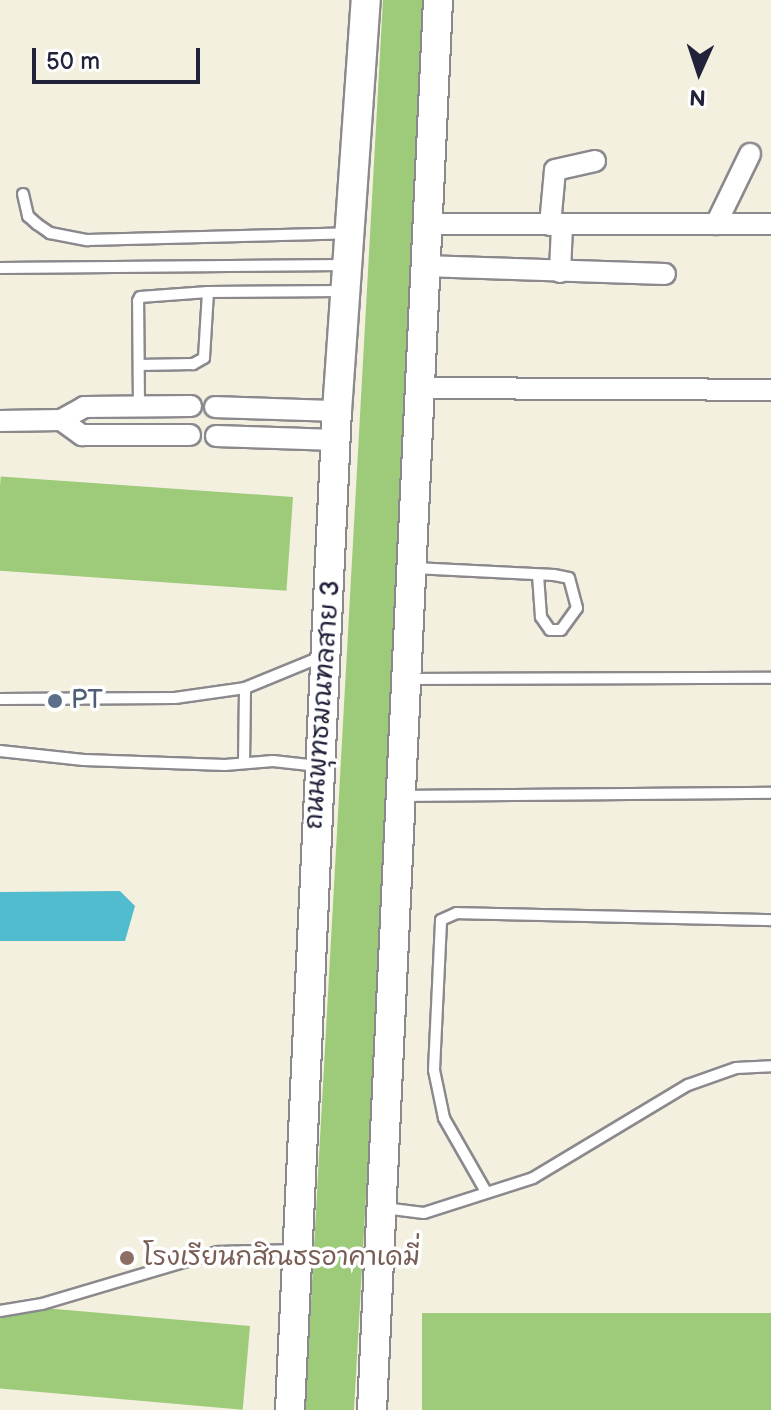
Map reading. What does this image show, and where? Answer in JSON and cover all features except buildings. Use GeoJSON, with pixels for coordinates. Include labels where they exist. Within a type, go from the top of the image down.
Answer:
{"type":"FeatureCollection","features":[{"type":"Feature","properties":{"kind":"main road","name":"ถนนพุทธมณฑลสาย 3"},"geometry":{"type":"LineString","coordinates":[[290,1410],[314,837],[324,767],[337,411],[366,0]]}},
{"type":"Feature","properties":{"kind":"main road"},"geometry":{"type":"LineString","coordinates":[[372,1410],[384,1208],[423,266],[438,0]]}},
{"type":"Feature","properties":{"kind":"street"},"geometry":{"type":"LineString","coordinates":[[716,224],[750,154]]}},
{"type":"Feature","properties":{"kind":"street"},"geometry":{"type":"LineString","coordinates":[[560,272],[555,170],[595,161]]}},
{"type":"Feature","properties":{"kind":"street"},"geometry":{"type":"LineString","coordinates":[[425,224],[771,224]]}},
{"type":"Feature","properties":{"kind":"street"},"geometry":{"type":"LineString","coordinates":[[423,266],[665,274]]}},
{"type":"Feature","properties":{"kind":"street"},"geometry":{"type":"LineString","coordinates":[[418,388],[771,390]]}},
{"type":"Feature","properties":{"kind":"street"},"geometry":{"type":"LineString","coordinates":[[0,421],[61,420],[84,407],[191,406]]}},
{"type":"Feature","properties":{"kind":"street"},"geometry":{"type":"LineString","coordinates":[[215,407],[337,411]]}},
{"type":"Feature","properties":{"kind":"street"},"geometry":{"type":"LineString","coordinates":[[61,420],[82,435],[190,435]]}},
{"type":"Feature","properties":{"kind":"street"},"geometry":{"type":"LineString","coordinates":[[216,436],[336,440]]}},
{"type":"Feature","properties":{"kind":"lane"},"geometry":{"type":"LineString","coordinates":[[23,194],[28,216],[37,224],[50,233],[87,240],[351,233]]}},
{"type":"Feature","properties":{"kind":"lane"},"geometry":{"type":"LineString","coordinates":[[0,268],[348,278]]}},
{"type":"Feature","properties":{"kind":"lane"},"geometry":{"type":"LineString","coordinates":[[139,406],[140,297],[348,278]]}},
{"type":"Feature","properties":{"kind":"lane"},"geometry":{"type":"LineString","coordinates":[[139,365],[193,364],[204,358],[208,292]]}},
{"type":"Feature","properties":{"kind":"lane"},"geometry":{"type":"LineString","coordinates":[[409,567],[564,576],[574,584],[577,608],[566,628],[550,630],[541,617],[538,575]]}},
{"type":"Feature","properties":{"kind":"lane"},"geometry":{"type":"LineString","coordinates":[[0,699],[175,698],[245,688],[328,655]]}},
{"type":"Feature","properties":{"kind":"lane"},"geometry":{"type":"LineString","coordinates":[[404,679],[771,678]]}},
{"type":"Feature","properties":{"kind":"lane"},"geometry":{"type":"LineString","coordinates":[[244,762],[245,688]]}},
{"type":"Feature","properties":{"kind":"lane"},"geometry":{"type":"LineString","coordinates":[[0,751],[84,760],[244,762],[324,767]]}},
{"type":"Feature","properties":{"kind":"lane"},"geometry":{"type":"LineString","coordinates":[[399,796],[771,793]]}},
{"type":"Feature","properties":{"kind":"lane"},"geometry":{"type":"LineString","coordinates":[[485,1190],[444,1118],[434,1070],[441,920],[457,913],[771,920]]}},
{"type":"Feature","properties":{"kind":"lane"},"geometry":{"type":"LineString","coordinates":[[384,1208],[424,1213],[485,1190],[533,1178],[688,1085],[736,1068],[771,1066]]}},
{"type":"Feature","properties":{"kind":"lane"},"geometry":{"type":"LineString","coordinates":[[0,1311],[42,1304],[218,1252],[299,1250]]}},
{"type":"Feature","properties":{"kind":"green space"},"geometry":{"type":"Polygon","coordinates":[[[383,0],[427,0],[372,1089],[354,1410],[305,1410],[383,0]]]}},
{"type":"Feature","properties":{"kind":"green space"},"geometry":{"type":"Polygon","coordinates":[[[1,477],[293,497],[286,591],[0,571],[1,477]]]}},
{"type":"Feature","properties":{"kind":"green space"},"geometry":{"type":"Polygon","coordinates":[[[1,1304],[250,1326],[243,1410],[0,1388],[1,1304]]]}},
{"type":"Feature","properties":{"kind":"green space"},"geometry":{"type":"Polygon","coordinates":[[[422,1313],[771,1313],[771,1410],[422,1410],[422,1313]]]}},
{"type":"Feature","properties":{"kind":"water"},"geometry":{"type":"Polygon","coordinates":[[[120,891],[135,906],[125,941],[0,941],[0,892],[120,891]]]}},
{"type":"Feature","properties":{"kind":"place","name":"PT"},"geometry":{"type":"Point","coordinates":[55,701]}},
{"type":"Feature","properties":{"kind":"place","name":"โรงเรียนกสิณธรอาคาเดมี่"},"geometry":{"type":"Point","coordinates":[127,1258]}}]}
